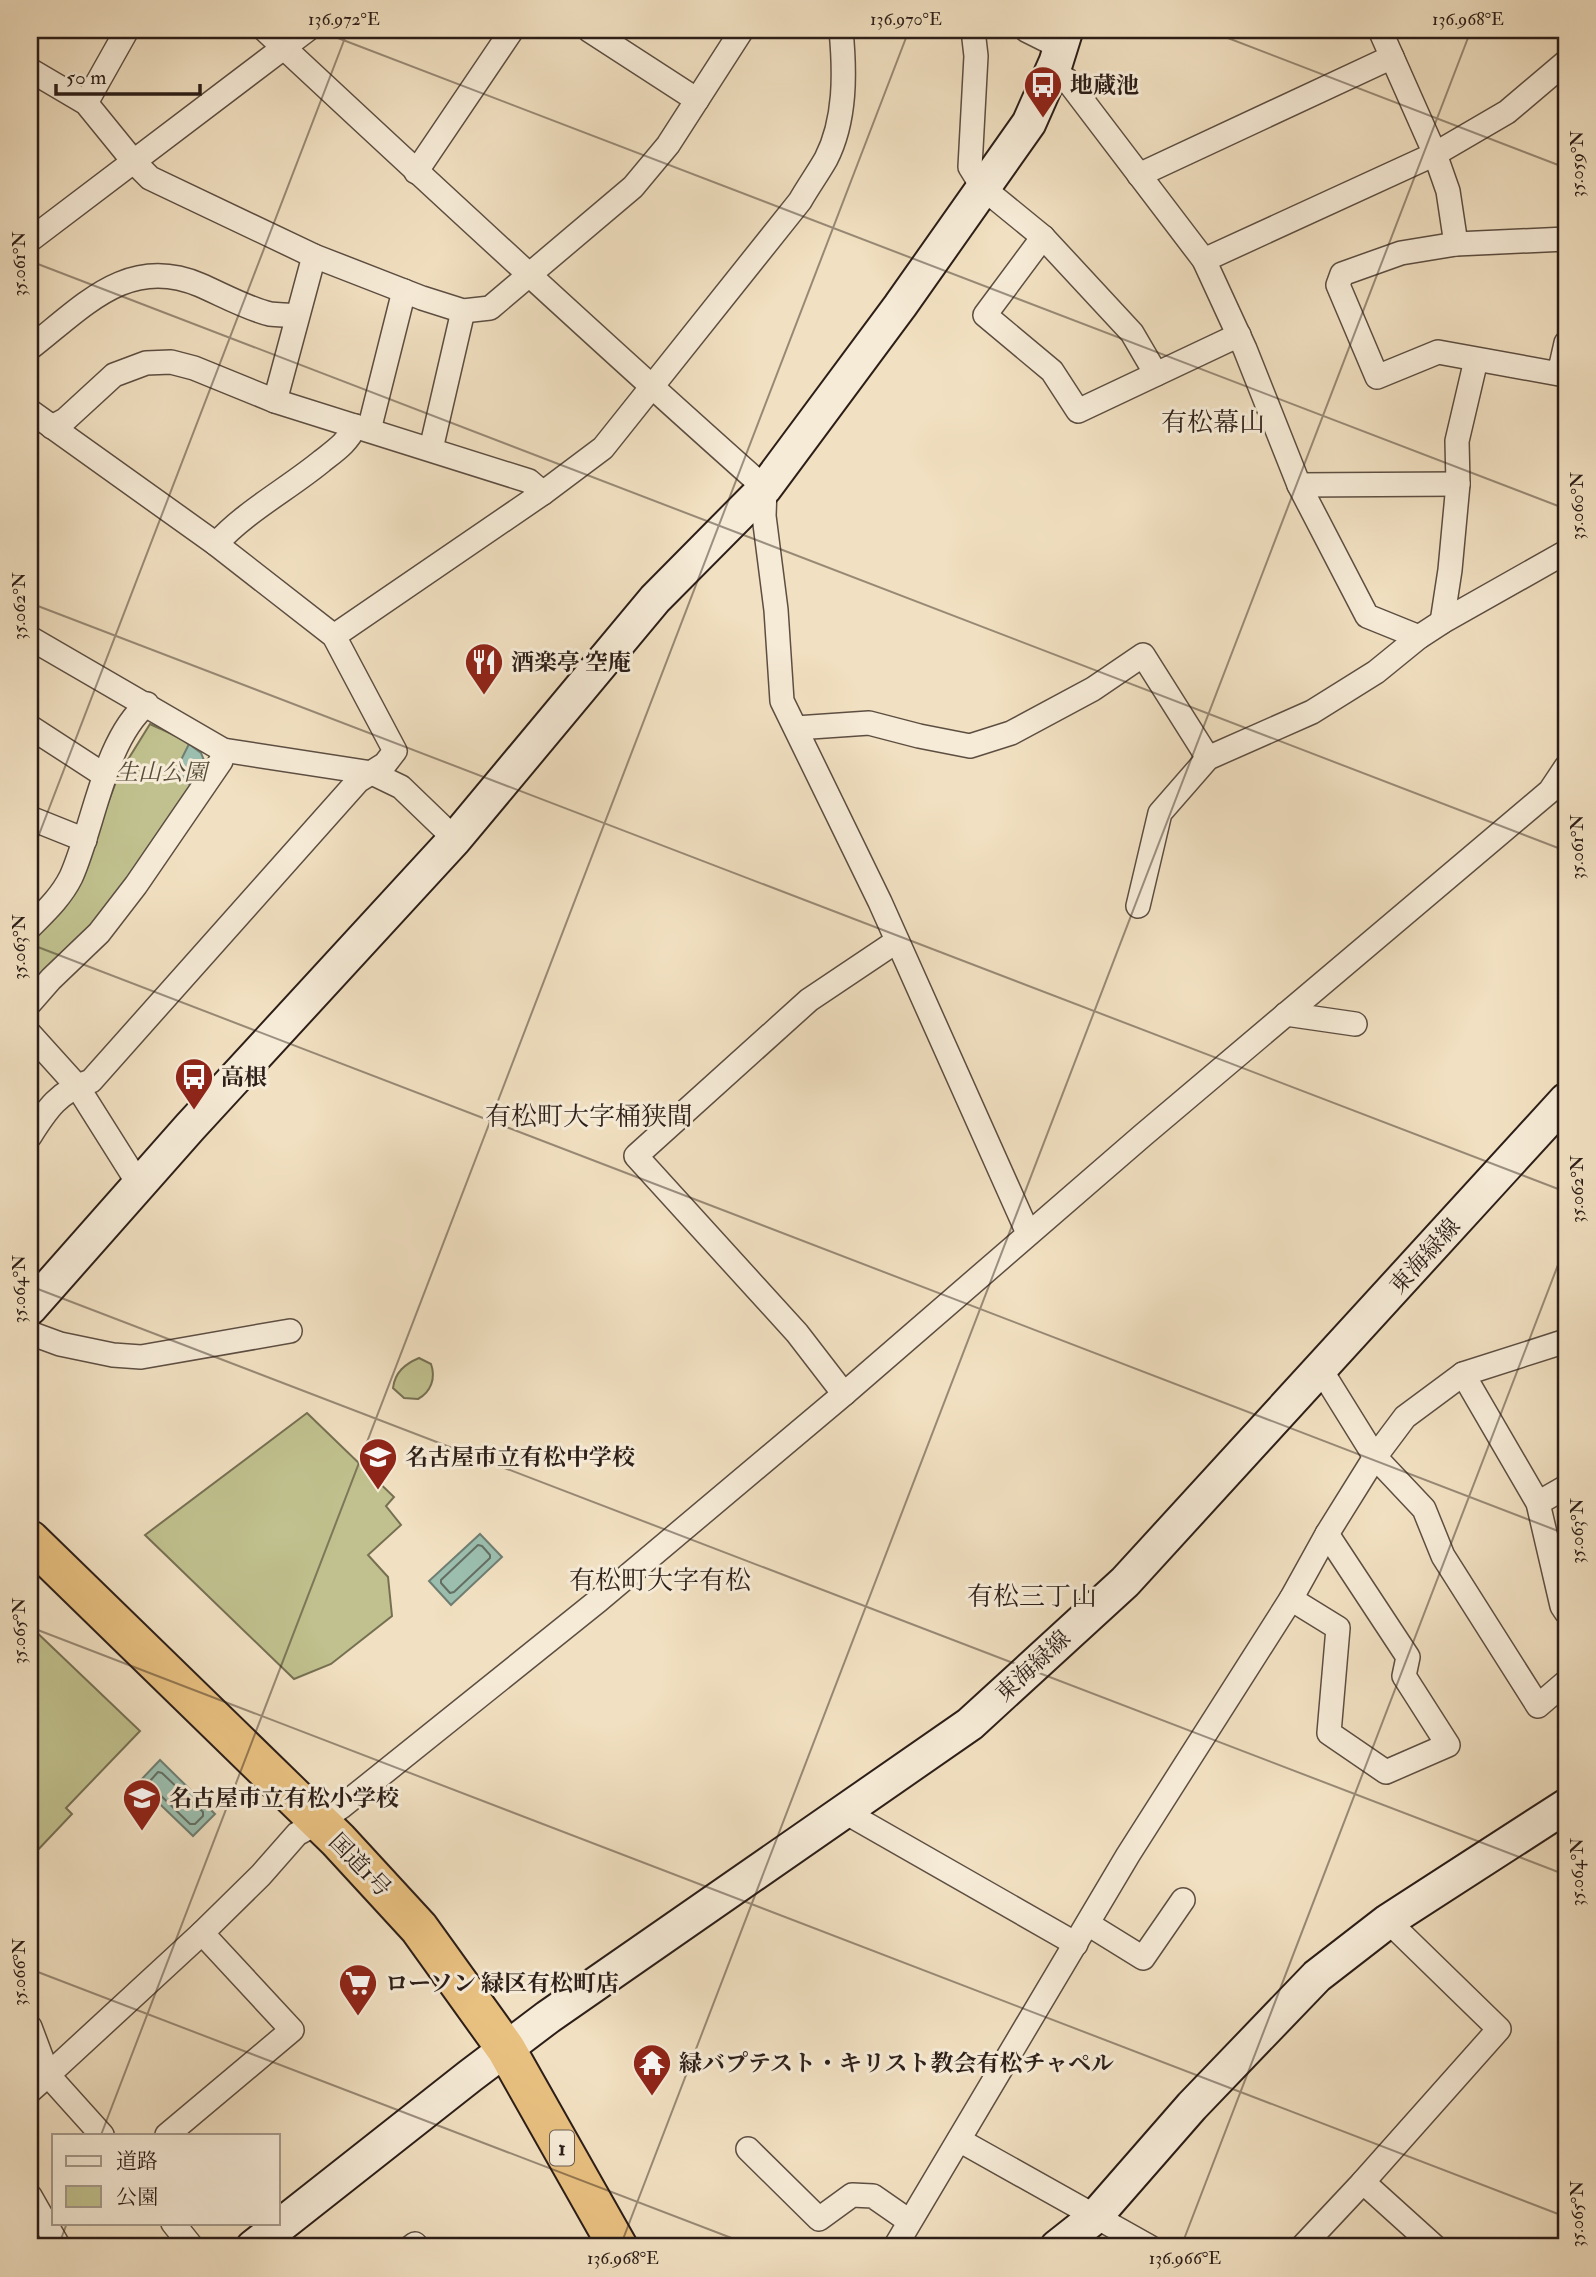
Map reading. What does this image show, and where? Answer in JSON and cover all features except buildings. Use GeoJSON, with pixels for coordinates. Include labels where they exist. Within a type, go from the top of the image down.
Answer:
{"type":"FeatureCollection","features":[{"type":"Feature","properties":{"kind":"highway","name":"国道1号"},"geometry":{"type":"LineString","coordinates":[[30,1540],[338,1840],[419,1928],[506,2049],[618,2247]]}},
{"type":"Feature","properties":{"kind":"street"},"geometry":{"type":"LineString","coordinates":[[86,103],[127,30]]}},
{"type":"Feature","properties":{"kind":"street"},"geometry":{"type":"LineString","coordinates":[[265,30],[650,387],[765,488]]}},
{"type":"Feature","properties":{"kind":"street"},"geometry":{"type":"LineString","coordinates":[[35,228],[134,162],[307,30]]}},
{"type":"Feature","properties":{"kind":"street"},"geometry":{"type":"LineString","coordinates":[[416,172],[512,30]]}},
{"type":"Feature","properties":{"kind":"street"},"geometry":{"type":"LineString","coordinates":[[589,30],[697,100]]}},
{"type":"Feature","properties":{"kind":"street"},"geometry":{"type":"LineString","coordinates":[[30,70],[86,103],[150,178],[314,256],[463,311],[490,308],[633,187],[668,145],[742,30]]}},
{"type":"Feature","properties":{"kind":"street"},"geometry":{"type":"LineString","coordinates":[[334,636],[543,493],[603,448],[800,201],[827,157],[842,109],[844,75],[841,30]]}},
{"type":"Feature","properties":{"kind":"street"},"geometry":{"type":"LineString","coordinates":[[973,30],[976,56],[970,167],[983,188],[1043,237],[1132,333],[1156,374]]}},
{"type":"Feature","properties":{"kind":"street"},"geometry":{"type":"LineString","coordinates":[[1026,30],[1059,50],[1067,80],[1204,260],[1239,335],[1298,485],[1367,616],[1419,637]]}},
{"type":"Feature","properties":{"kind":"street"},"geometry":{"type":"LineString","coordinates":[[1380,30],[1435,154],[1448,191],[1456,244]]}},
{"type":"Feature","properties":{"kind":"street"},"geometry":{"type":"LineString","coordinates":[[30,1308],[190,1127],[455,839],[655,599],[765,488],[900,306],[1029,123],[1059,50]]}},
{"type":"Feature","properties":{"kind":"street"},"geometry":{"type":"LineString","coordinates":[[1139,175],[1392,57]]}},
{"type":"Feature","properties":{"kind":"street"},"geometry":{"type":"LineString","coordinates":[[1204,260],[1435,154],[1507,112],[1566,62]]}},
{"type":"Feature","properties":{"kind":"street"},"geometry":{"type":"LineString","coordinates":[[1043,237],[985,315],[1052,371],[1079,411],[1239,335]]}},
{"type":"Feature","properties":{"kind":"street"},"geometry":{"type":"LineString","coordinates":[[1566,239],[1456,244],[1401,253],[1342,274],[1338,285],[1377,377],[1438,352],[1559,374],[1566,343]]}},
{"type":"Feature","properties":{"kind":"street"},"geometry":{"type":"LineString","coordinates":[[275,401],[314,256]]}},
{"type":"Feature","properties":{"kind":"street"},"geometry":{"type":"LineString","coordinates":[[30,348],[122,281],[145,276],[164,274],[191,281],[269,313],[297,316]]}},
{"type":"Feature","properties":{"kind":"street"},"geometry":{"type":"LineString","coordinates":[[216,544],[228,530],[304,476],[362,428],[404,291]]}},
{"type":"Feature","properties":{"kind":"street"},"geometry":{"type":"LineString","coordinates":[[431,449],[463,311]]}},
{"type":"Feature","properties":{"kind":"street"},"geometry":{"type":"LineString","coordinates":[[1442,622],[1458,484],[1457,441],[1476,360]]}},
{"type":"Feature","properties":{"kind":"street"},"geometry":{"type":"LineString","coordinates":[[52,427],[65,420],[114,375],[146,363],[171,362],[194,368],[275,401],[529,481],[543,493]]}},
{"type":"Feature","properties":{"kind":"street"},"geometry":{"type":"LineString","coordinates":[[30,411],[216,544],[334,636],[395,751],[384,764],[358,781],[91,1081],[76,1086],[47,1108],[30,1136]]}},
{"type":"Feature","properties":{"kind":"street"},"geometry":{"type":"LineString","coordinates":[[1298,485],[1458,484]]}},
{"type":"Feature","properties":{"kind":"street"},"geometry":{"type":"LineString","coordinates":[[765,488],[764,516],[776,610],[782,701],[897,941],[1028,1233]]}},
{"type":"Feature","properties":{"kind":"street"},"geometry":{"type":"LineString","coordinates":[[1138,906],[1160,813],[1208,758],[1312,712],[1376,672],[1442,622],[1566,552]]}},
{"type":"Feature","properties":{"kind":"street"},"geometry":{"type":"LineString","coordinates":[[30,638],[223,750],[372,773],[401,787],[455,839]]}},
{"type":"Feature","properties":{"kind":"street"},"geometry":{"type":"LineString","coordinates":[[796,728],[869,723],[970,746],[1011,733],[1093,689],[1143,655],[1208,758]]}},
{"type":"Feature","properties":{"kind":"street"},"geometry":{"type":"LineString","coordinates":[[30,927],[56,902],[70,877],[115,750],[137,712],[147,704]]}},
{"type":"Feature","properties":{"kind":"street"},"geometry":{"type":"LineString","coordinates":[[30,727],[104,775]]}},
{"type":"Feature","properties":{"kind":"street"},"geometry":{"type":"LineString","coordinates":[[30,1003],[99,933],[221,761],[223,750]]}},
{"type":"Feature","properties":{"kind":"street"},"geometry":{"type":"LineString","coordinates":[[30,2091],[202,1933],[261,1875],[297,1834],[319,1822],[508,1675],[844,1394],[1028,1233],[1550,791],[1566,767]]}},
{"type":"Feature","properties":{"kind":"street"},"geometry":{"type":"LineString","coordinates":[[30,818],[85,840]]}},
{"type":"Feature","properties":{"kind":"street"},"geometry":{"type":"LineString","coordinates":[[844,1394],[797,1333],[636,1156],[809,1000],[897,941]]}},
{"type":"Feature","properties":{"kind":"street"},"geometry":{"type":"LineString","coordinates":[[1286,1014],[1355,1024]]}},
{"type":"Feature","properties":{"kind":"street"},"geometry":{"type":"LineString","coordinates":[[30,1034],[76,1086],[139,1186]]}},
{"type":"Feature","properties":{"kind":"street","name":"東海緑線"},"geometry":{"type":"LineString","coordinates":[[253,2247],[506,2049],[970,1724],[1110,1596],[1321,1370],[1566,1100]]}},
{"type":"Feature","properties":{"kind":"street"},"geometry":{"type":"LineString","coordinates":[[30,1333],[60,1344],[113,1355],[141,1357],[290,1331]]}},
{"type":"Feature","properties":{"kind":"street"},"geometry":{"type":"LineString","coordinates":[[895,2247],[1135,1843],[1291,1599],[1327,1534],[1375,1457],[1405,1417],[1463,1374],[1566,1341]]}},
{"type":"Feature","properties":{"kind":"street"},"geometry":{"type":"LineString","coordinates":[[1321,1370],[1375,1457],[1424,1509],[1443,1556],[1538,1706],[1566,1682]]}},
{"type":"Feature","properties":{"kind":"street"},"geometry":{"type":"LineString","coordinates":[[1463,1374],[1538,1503],[1562,1605],[1566,1612]]}},
{"type":"Feature","properties":{"kind":"street"},"geometry":{"type":"LineString","coordinates":[[1538,1503],[1566,1487]]}},
{"type":"Feature","properties":{"kind":"street"},"geometry":{"type":"LineString","coordinates":[[1291,1599],[1338,1628],[1329,1733],[1386,1772],[1448,1745],[1404,1676],[1408,1657],[1327,1534]]}},
{"type":"Feature","properties":{"kind":"street"},"geometry":{"type":"LineString","coordinates":[[1057,2247],[1095,2217],[1192,2106],[1317,1976],[1388,1921],[1566,1807]]}},
{"type":"Feature","properties":{"kind":"street"},"geometry":{"type":"LineString","coordinates":[[845,1812],[1082,1934],[1143,1958],[1183,1900]]}},
{"type":"Feature","properties":{"kind":"street"},"geometry":{"type":"LineString","coordinates":[[1302,2247],[1499,2029],[1388,1921]]}},
{"type":"Feature","properties":{"kind":"street"},"geometry":{"type":"LineString","coordinates":[[168,2134],[292,2030],[202,1933]]}},
{"type":"Feature","properties":{"kind":"street"},"geometry":{"type":"LineString","coordinates":[[30,2027],[48,2075],[101,2134]]}},
{"type":"Feature","properties":{"kind":"street"},"geometry":{"type":"LineString","coordinates":[[959,2140],[1150,2247]]}},
{"type":"Feature","properties":{"kind":"street"},"geometry":{"type":"LineString","coordinates":[[748,2149],[819,2218],[852,2195],[873,2196],[909,2221]]}},
{"type":"Feature","properties":{"kind":"street"},"geometry":{"type":"LineString","coordinates":[[1363,2182],[1435,2247]]}},
{"type":"Feature","properties":{"kind":"street"},"geometry":{"type":"LineString","coordinates":[[30,2196],[59,2247]]}},
{"type":"Feature","properties":{"kind":"street"},"geometry":{"type":"LineString","coordinates":[[174,2224],[192,2247]]}},
{"type":"Feature","properties":{"kind":"street"},"geometry":{"type":"LineString","coordinates":[[411,2247],[415,2244],[417,2247]]}},
{"type":"Feature","properties":{"kind":"green space","name":"生山公園"},"geometry":{"type":"Polygon","coordinates":[[[150,724],[189,744],[205,763],[196,783],[94,930],[30,992],[30,939],[64,904],[88,856],[119,774],[150,724]]]}},
{"type":"Feature","properties":{"kind":"green space"},"geometry":{"type":"Polygon","coordinates":[[[419,1358],[431,1364],[431,1384],[426,1393],[418,1399],[404,1398],[393,1388],[396,1377],[405,1366],[419,1358]]]}},
{"type":"Feature","properties":{"kind":"green space"},"geometry":{"type":"Polygon","coordinates":[[[307,1413],[394,1497],[386,1506],[401,1525],[368,1555],[388,1577],[392,1616],[331,1664],[294,1679],[145,1535],[307,1413]]]}},
{"type":"Feature","properties":{"kind":"green space"},"geometry":{"type":"Polygon","coordinates":[[[30,1626],[140,1731],[66,1808],[72,1814],[34,1854],[30,1850],[30,1626]]]}},
{"type":"Feature","properties":{"kind":"water"},"geometry":{"type":"Polygon","coordinates":[[[189,744],[201,753],[205,763],[196,783],[186,784],[177,768],[189,744]]]}},
{"type":"Feature","properties":{"kind":"water"},"geometry":{"type":"Polygon","coordinates":[[[480,1534],[502,1557],[451,1605],[429,1581],[480,1534]]]}},
{"type":"Feature","properties":{"kind":"water"},"geometry":{"type":"Polygon","coordinates":[[[160,1760],[215,1814],[193,1836],[138,1783],[160,1760]]]}},
{"type":"Feature","properties":{"kind":"place","name":"地蔵池"},"geometry":{"type":"Point","coordinates":[1043,119]}},
{"type":"Feature","properties":{"kind":"place","name":"酒楽亭 空庵"},"geometry":{"type":"Point","coordinates":[484,696]}},
{"type":"Feature","properties":{"kind":"place","name":"高根"},"geometry":{"type":"Point","coordinates":[194,1111]}},
{"type":"Feature","properties":{"kind":"place","name":"名古屋市立有松中学校"},"geometry":{"type":"Point","coordinates":[378,1491]}},
{"type":"Feature","properties":{"kind":"place","name":"名古屋市立有松小学校"},"geometry":{"type":"Point","coordinates":[142,1832]}},
{"type":"Feature","properties":{"kind":"place","name":"ローソン 緑区有松町店"},"geometry":{"type":"Point","coordinates":[358,2017]}},
{"type":"Feature","properties":{"kind":"place","name":"緑バプテスト・キリスト教会有松チャペル"},"geometry":{"type":"Point","coordinates":[652,2097]}},
{"type":"Feature","properties":{"kind":"district","name":"有松幕山"},"geometry":{"type":"Point","coordinates":[1213,423]}},
{"type":"Feature","properties":{"kind":"district","name":"有松町大字桶狭間"},"geometry":{"type":"Point","coordinates":[589,1117]}},
{"type":"Feature","properties":{"kind":"district","name":"有松町大字有松"},"geometry":{"type":"Point","coordinates":[660,1581]}},
{"type":"Feature","properties":{"kind":"district","name":"有松三丁山"},"geometry":{"type":"Point","coordinates":[1032,1597]}}]}
